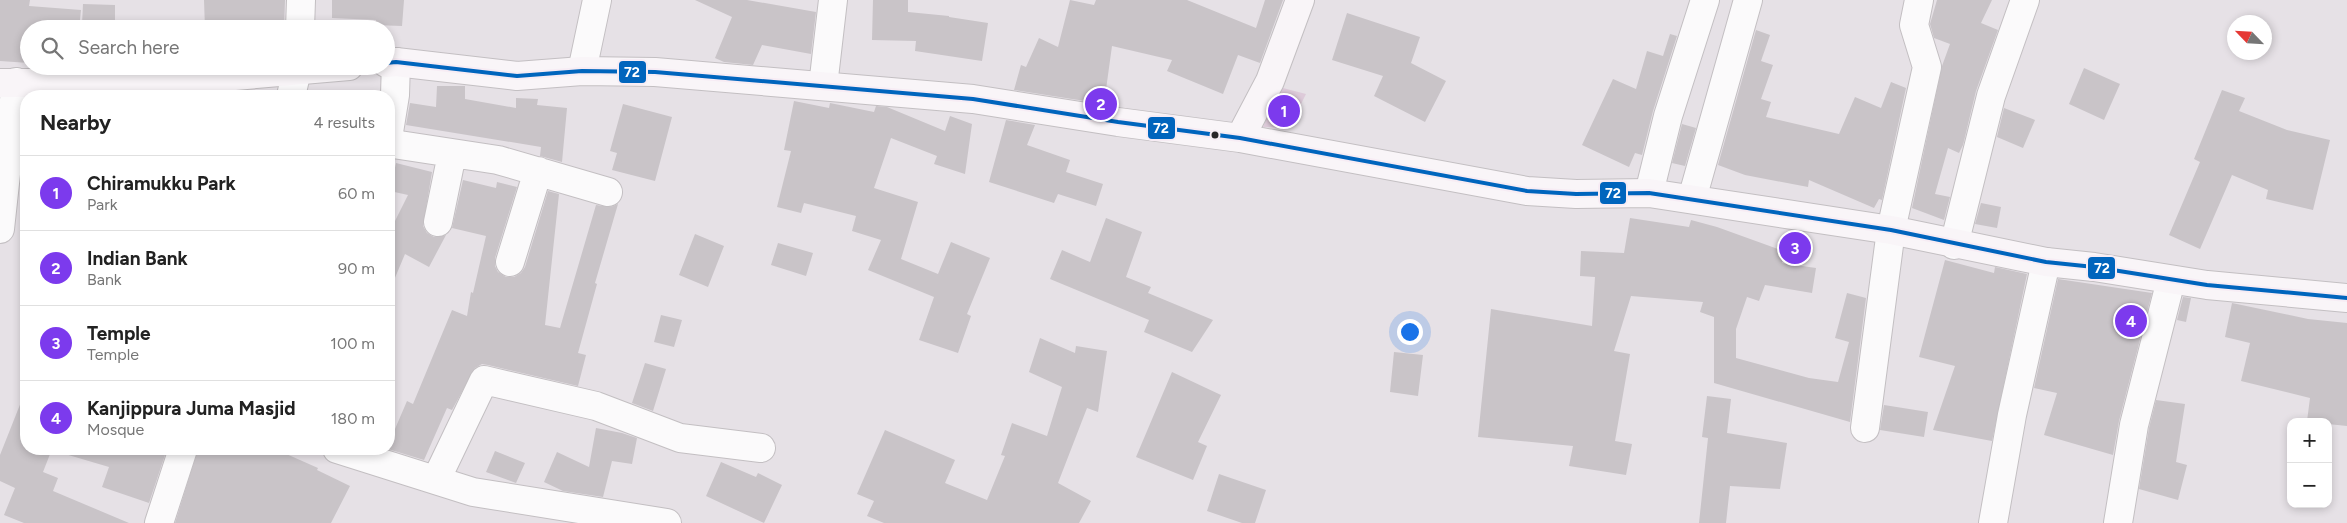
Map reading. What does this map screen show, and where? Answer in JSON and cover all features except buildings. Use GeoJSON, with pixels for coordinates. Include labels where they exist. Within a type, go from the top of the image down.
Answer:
{"type":"FeatureCollection","features":[{"type":"Feature","properties":{"kind":"main road"},"geometry":{"type":"LineString","coordinates":[[1240,138],[1270,81],[1300,0]]}},
{"type":"Feature","properties":{"kind":"main road"},"geometry":{"type":"LineString","coordinates":[[395,62],[517,76],[582,71],[655,72],[973,99],[1118,122],[1240,138],[1527,191],[1576,194],[1649,193],[1891,230],[1954,245],[2046,262],[2094,267],[2172,280],[2347,298]]}},
{"type":"Feature","properties":{"kind":"main road"},"geometry":{"type":"LineString","coordinates":[[8,82],[121,83],[296,78],[309,75]]}},
{"type":"Feature","properties":{"kind":"street"},"geometry":{"type":"LineString","coordinates":[[300,20],[301,0]]}},
{"type":"Feature","properties":{"kind":"street"},"geometry":{"type":"LineString","coordinates":[[582,71],[597,0]]}},
{"type":"Feature","properties":{"kind":"street"},"geometry":{"type":"LineString","coordinates":[[823,86],[833,0]]}},
{"type":"Feature","properties":{"kind":"street"},"geometry":{"type":"LineString","coordinates":[[1649,193],[1668,116],[1705,0]]}},
{"type":"Feature","properties":{"kind":"street"},"geometry":{"type":"LineString","coordinates":[[1692,200],[1748,0]]}},
{"type":"Feature","properties":{"kind":"street"},"geometry":{"type":"LineString","coordinates":[[1865,428],[1891,230],[1927,68],[1914,25],[1919,0]]}},
{"type":"Feature","properties":{"kind":"street"},"geometry":{"type":"LineString","coordinates":[[1954,245],[1991,96],[2025,0]]}},
{"type":"Feature","properties":{"kind":"street"},"geometry":{"type":"LineString","coordinates":[[393,75],[394,90]]}},
{"type":"Feature","properties":{"kind":"street"},"geometry":{"type":"LineString","coordinates":[[0,229],[8,82]]}},
{"type":"Feature","properties":{"kind":"street"},"geometry":{"type":"LineString","coordinates":[[395,144],[498,160],[608,192]]}},
{"type":"Feature","properties":{"kind":"street"},"geometry":{"type":"LineString","coordinates":[[438,222],[452,154]]}},
{"type":"Feature","properties":{"kind":"street"},"geometry":{"type":"LineString","coordinates":[[510,262],[538,171]]}},
{"type":"Feature","properties":{"kind":"street"},"geometry":{"type":"LineString","coordinates":[[1993,523],[2012,416],[2046,262]]}},
{"type":"Feature","properties":{"kind":"street"},"geometry":{"type":"LineString","coordinates":[[2118,523],[2134,425],[2172,280]]}},
{"type":"Feature","properties":{"kind":"street"},"geometry":{"type":"LineString","coordinates":[[436,480],[484,380],[596,406],[680,438],[761,448]]}},
{"type":"Feature","properties":{"kind":"street"},"geometry":{"type":"LineString","coordinates":[[159,523],[181,455]]}},
{"type":"Feature","properties":{"kind":"street"},"geometry":{"type":"LineString","coordinates":[[356,455],[472,492],[667,523]]}},
{"type":"Feature","properties":{"kind":"shaded area"},"geometry":{"type":"Polygon","coordinates":[[[1279,87],[1306,94],[1289,128],[1263,127],[1279,87]]]}},
{"type":"Feature","properties":{"kind":"transit line","name":"72"},"geometry":{"type":"LineString","coordinates":[[395,62],[517,76],[582,71],[655,72],[973,99],[1118,122],[1240,138],[1527,191],[1576,194],[1649,193],[1891,230],[2046,262],[2094,267],[2207,285],[2347,298]]}},
{"type":"Feature","properties":{"kind":"place","name":"Indian Bank"},"geometry":{"type":"Point","coordinates":[1101,104]}},
{"type":"Feature","properties":{"kind":"place","name":"Chiramukku Park"},"geometry":{"type":"Point","coordinates":[1284,111]}},
{"type":"Feature","properties":{"kind":"place","name":"Temple"},"geometry":{"type":"Point","coordinates":[1795,248]}},
{"type":"Feature","properties":{"kind":"place","name":"Kanjippura Juma Masjid"},"geometry":{"type":"Point","coordinates":[2131,321]}}]}
